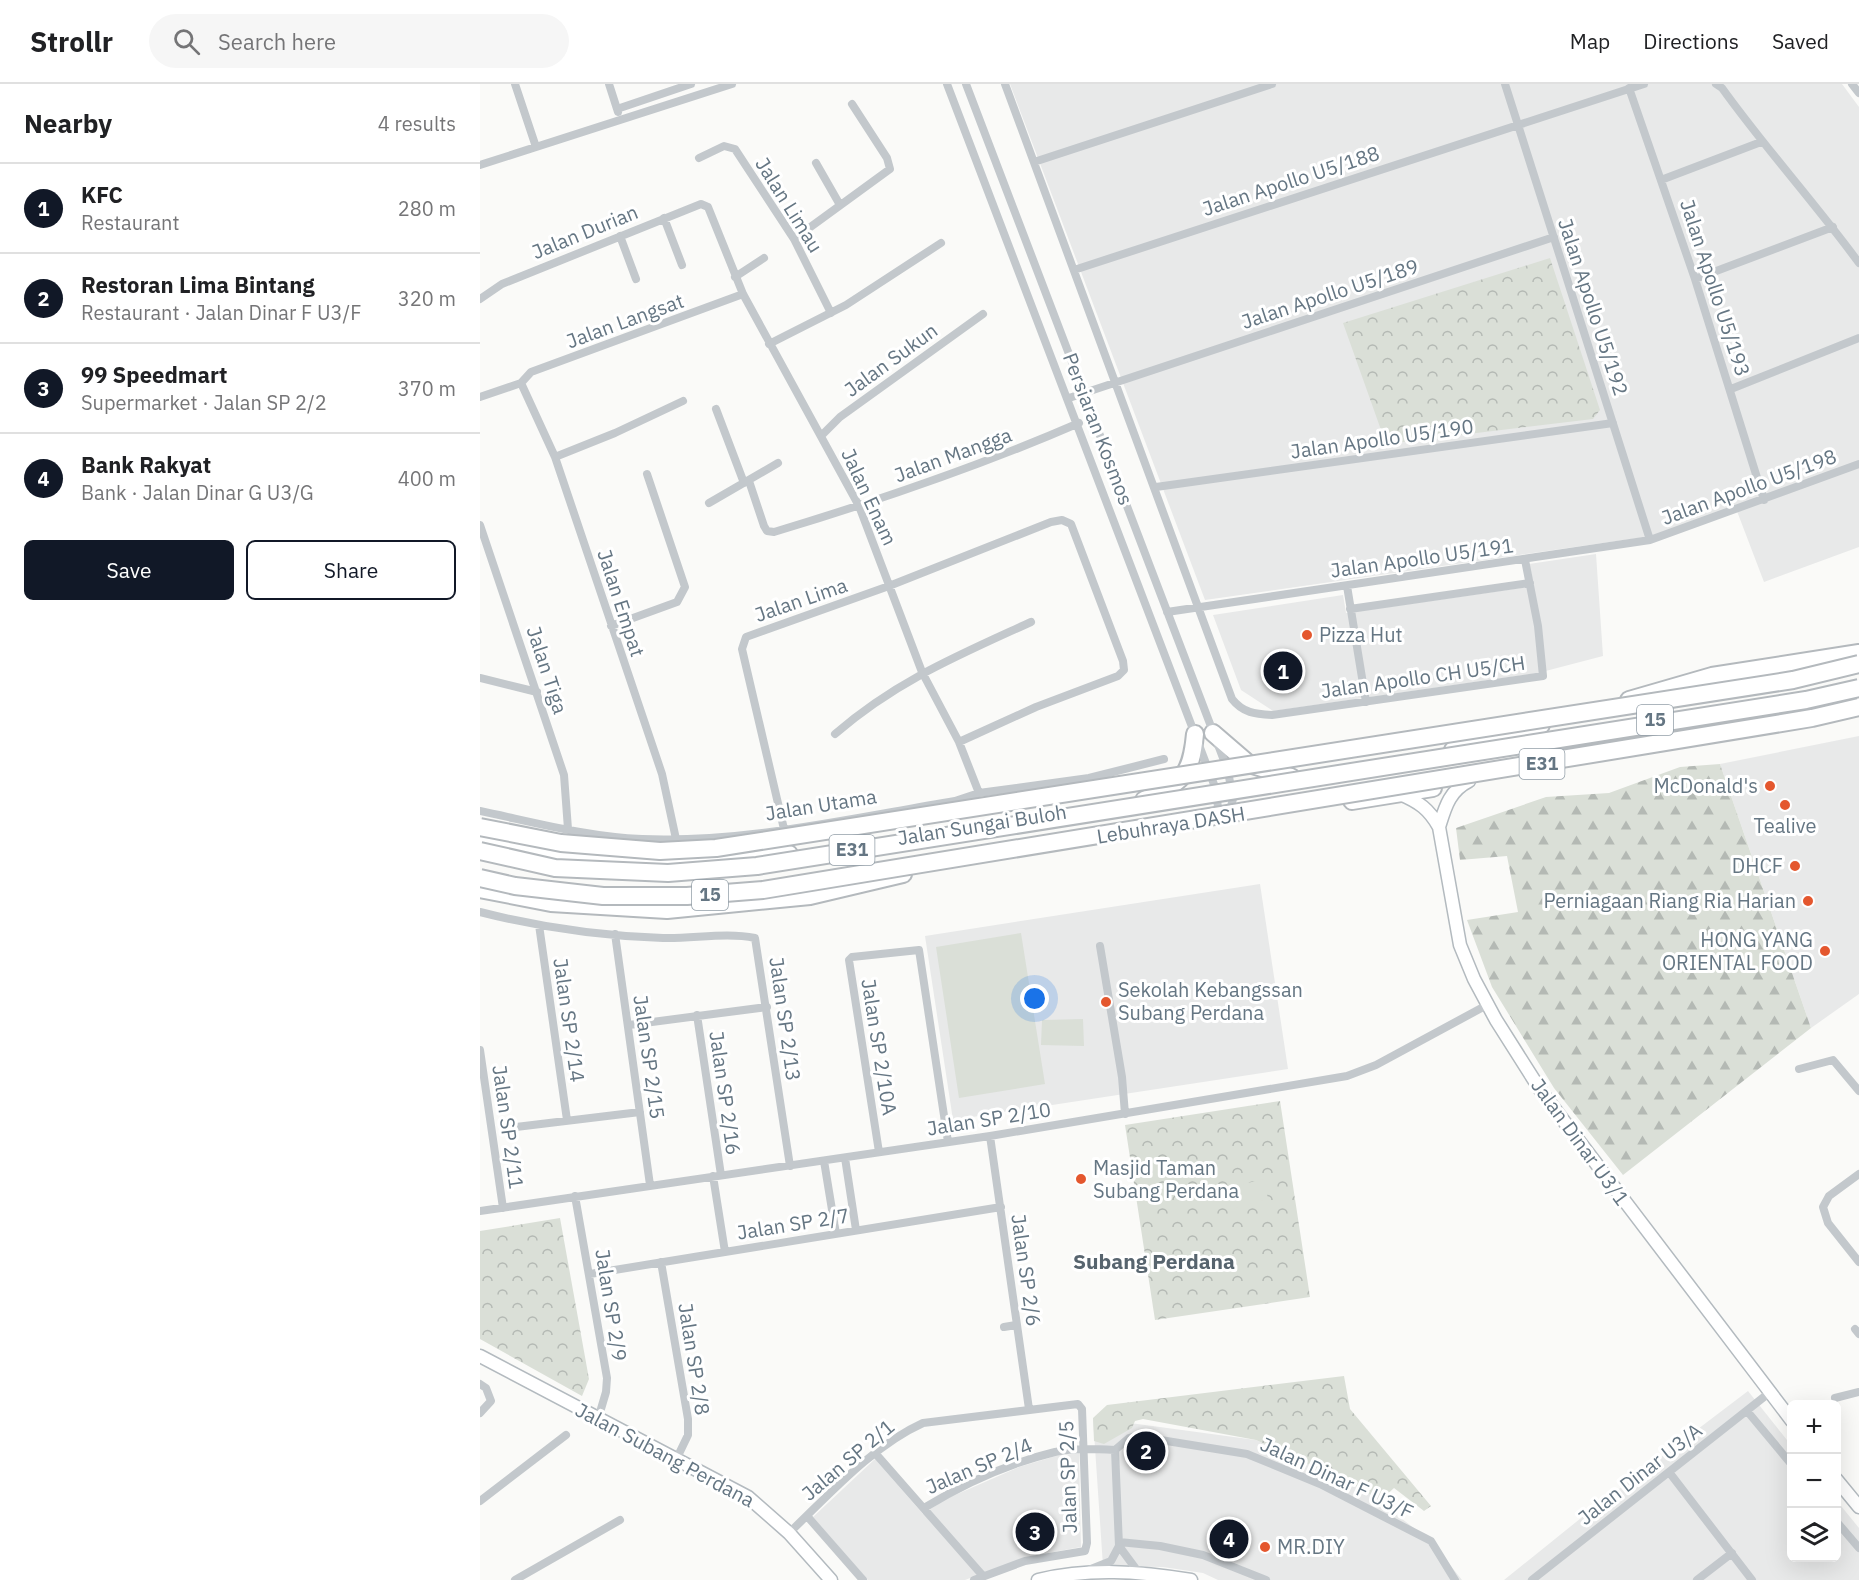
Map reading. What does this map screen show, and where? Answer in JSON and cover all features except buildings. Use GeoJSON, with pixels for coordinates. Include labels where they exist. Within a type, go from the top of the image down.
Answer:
{"type":"FeatureCollection","features":[{"type":"Feature","properties":{"kind":"highway"},"geometry":{"type":"LineString","coordinates":[[1450,751],[1712,676],[1859,652]]}},
{"type":"Feature","properties":{"kind":"highway"},"geometry":{"type":"LineString","coordinates":[[480,826],[561,843],[660,851],[728,846],[1793,680],[1859,664]]}},
{"type":"Feature","properties":{"kind":"highway","name":"Jalan Sungai Buloh"},"geometry":{"type":"LineString","coordinates":[[480,843],[525,852],[613,861],[783,855],[1665,719],[1859,686]]}},
{"type":"Feature","properties":{"kind":"highway","name":"Lebuhraya DASH"},"geometry":{"type":"LineString","coordinates":[[480,851],[555,868],[668,873],[757,866],[1794,702],[1859,686]]}},
{"type":"Feature","properties":{"kind":"highway","name":"Jalan Sungai Buloh"},"geometry":{"type":"LineString","coordinates":[[480,878],[548,890],[664,898],[829,883],[1400,794],[1713,740],[1859,709]]}},
{"type":"Feature","properties":{"kind":"highway","name":"Lebuhraya DASH"},"geometry":{"type":"LineString","coordinates":[[480,878],[515,886],[603,896],[687,896],[763,890],[846,874],[1236,815],[1859,709]]}},
{"type":"Feature","properties":{"kind":"highway"},"geometry":{"type":"LineString","coordinates":[[1213,733],[1249,764],[1291,777]]}},
{"type":"Feature","properties":{"kind":"highway"},"geometry":{"type":"LineString","coordinates":[[1144,800],[1174,785],[1185,776],[1191,765],[1195,734]]}},
{"type":"Feature","properties":{"kind":"highway","name":"Jalan Sungai Buloh"},"geometry":{"type":"LineString","coordinates":[[1141,836],[1227,819],[1392,792],[1422,790]]}},
{"type":"Feature","properties":{"kind":"highway"},"geometry":{"type":"LineString","coordinates":[[480,889],[551,903],[667,910],[810,896],[940,865]]}},
{"type":"Feature","properties":{"kind":"street"},"geometry":{"type":"LineString","coordinates":[[515,84],[536,147]]}},
{"type":"Feature","properties":{"kind":"street"},"geometry":{"type":"LineString","coordinates":[[609,84],[620,120]]}},
{"type":"Feature","properties":{"kind":"street"},"geometry":{"type":"LineString","coordinates":[[617,109],[691,84]]}},
{"type":"Feature","properties":{"kind":"street"},"geometry":{"type":"LineString","coordinates":[[480,165],[732,84]]}},
{"type":"Feature","properties":{"kind":"street","name":"Persiaran Kosmos"},"geometry":{"type":"LineString","coordinates":[[948,84],[1195,734],[1215,788],[1218,807],[1227,819]]}},
{"type":"Feature","properties":{"kind":"street","name":"Persiaran Kosmos"},"geometry":{"type":"LineString","coordinates":[[966,84],[1232,786]]}},
{"type":"Feature","properties":{"kind":"street"},"geometry":{"type":"LineString","coordinates":[[1005,84],[1198,606]]}},
{"type":"Feature","properties":{"kind":"street"},"geometry":{"type":"LineString","coordinates":[[1034,162],[1272,84]]}},
{"type":"Feature","properties":{"kind":"street","name":"Jalan Apollo U5/192"},"geometry":{"type":"LineString","coordinates":[[1505,84],[1650,540]]}},
{"type":"Feature","properties":{"kind":"street","name":"Jalan Apollo U5/188"},"geometry":{"type":"LineString","coordinates":[[1074,270],[1644,84]]}},
{"type":"Feature","properties":{"kind":"street"},"geometry":{"type":"LineString","coordinates":[[1716,84],[1722,88],[1761,142],[1833,227],[1859,263]]}},
{"type":"Feature","properties":{"kind":"street"},"geometry":{"type":"LineString","coordinates":[[1852,84],[1859,93]]}},
{"type":"Feature","properties":{"kind":"street","name":"Jalan Apollo U5/193"},"geometry":{"type":"LineString","coordinates":[[1629,88],[1695,279],[1764,500]]}},
{"type":"Feature","properties":{"kind":"street"},"geometry":{"type":"LineString","coordinates":[[794,239],[890,169],[887,158],[852,104]]}},
{"type":"Feature","properties":{"kind":"street"},"geometry":{"type":"LineString","coordinates":[[1661,180],[1761,142]]}},
{"type":"Feature","properties":{"kind":"street","name":"Jalan Limau"},"geometry":{"type":"LineString","coordinates":[[699,158],[724,146],[735,149],[794,239],[831,313]]}},
{"type":"Feature","properties":{"kind":"street"},"geometry":{"type":"LineString","coordinates":[[816,163],[840,205]]}},
{"type":"Feature","properties":{"kind":"street","name":"Jalan Durian"},"geometry":{"type":"LineString","coordinates":[[480,299],[501,284],[664,218],[705,205]]}},
{"type":"Feature","properties":{"kind":"street","name":"Jalan Enam"},"geometry":{"type":"LineString","coordinates":[[705,205],[711,212],[743,294],[859,506],[922,672],[959,742],[979,793]]}},
{"type":"Feature","properties":{"kind":"street"},"geometry":{"type":"LineString","coordinates":[[664,218],[682,265]]}},
{"type":"Feature","properties":{"kind":"street"},"geometry":{"type":"LineString","coordinates":[[1695,279],[1833,227]]}},
{"type":"Feature","properties":{"kind":"street"},"geometry":{"type":"LineString","coordinates":[[620,236],[636,279]]}},
{"type":"Feature","properties":{"kind":"street","name":"Jalan Apollo U5/189"},"geometry":{"type":"LineString","coordinates":[[1069,398],[1554,237]]}},
{"type":"Feature","properties":{"kind":"street"},"geometry":{"type":"LineString","coordinates":[[769,344],[831,313],[941,243]]}},
{"type":"Feature","properties":{"kind":"street"},"geometry":{"type":"LineString","coordinates":[[735,277],[764,258]]}},
{"type":"Feature","properties":{"kind":"street","name":"Jalan Langsat"},"geometry":{"type":"LineString","coordinates":[[480,397],[521,383],[531,372],[743,294]]}},
{"type":"Feature","properties":{"kind":"street","name":"Jalan Sukun"},"geometry":{"type":"LineString","coordinates":[[822,435],[840,417],[982,314]]}},
{"type":"Feature","properties":{"kind":"street"},"geometry":{"type":"LineString","coordinates":[[1731,389],[1859,338]]}},
{"type":"Feature","properties":{"kind":"street","name":"Jalan Empat"},"geometry":{"type":"LineString","coordinates":[[521,383],[555,457],[662,774],[676,839]]}},
{"type":"Feature","properties":{"kind":"street"},"geometry":{"type":"LineString","coordinates":[[555,457],[615,433],[683,400]]}},
{"type":"Feature","properties":{"kind":"street"},"geometry":{"type":"LineString","coordinates":[[716,409],[746,482]]}},
{"type":"Feature","properties":{"kind":"street","name":"Jalan Mangga"},"geometry":{"type":"LineString","coordinates":[[746,482],[767,531],[774,532],[859,506],[1033,443],[1078,423]]}},
{"type":"Feature","properties":{"kind":"street","name":"Jalan Apollo U5/190"},"geometry":{"type":"LineString","coordinates":[[1156,488],[1613,423]]}},
{"type":"Feature","properties":{"kind":"street"},"geometry":{"type":"LineString","coordinates":[[709,503],[778,463]]}},
{"type":"Feature","properties":{"kind":"street","name":"Jalan Apollo U5/198"},"geometry":{"type":"LineString","coordinates":[[1650,540],[1859,464]]}},
{"type":"Feature","properties":{"kind":"street"},"geometry":{"type":"LineString","coordinates":[[611,626],[677,602],[683,595],[685,586],[647,474]]}},
{"type":"Feature","properties":{"kind":"street","name":"Jalan Lima"},"geometry":{"type":"LineString","coordinates":[[784,829],[742,642],[746,637],[889,586],[1051,522],[1062,520],[1071,524],[1123,661],[1124,670],[1118,676],[1036,707],[959,742]]}},
{"type":"Feature","properties":{"kind":"street","name":"Jalan Tiga"},"geometry":{"type":"LineString","coordinates":[[480,525],[564,775],[568,829]]}},
{"type":"Feature","properties":{"kind":"street","name":"Jalan Apollo U5/191"},"geometry":{"type":"LineString","coordinates":[[1167,612],[1650,540]]}},
{"type":"Feature","properties":{"kind":"street"},"geometry":{"type":"LineString","coordinates":[[1350,609],[1530,583],[1525,560]]}},
{"type":"Feature","properties":{"kind":"street","name":"Jalan Apollo CH U5/CH"},"geometry":{"type":"LineString","coordinates":[[1198,606],[1232,699],[1238,707],[1248,712],[1272,715],[1543,676],[1538,626],[1530,583]]}},
{"type":"Feature","properties":{"kind":"street"},"geometry":{"type":"LineString","coordinates":[[1347,586],[1366,702]]}},
{"type":"Feature","properties":{"kind":"street"},"geometry":{"type":"LineString","coordinates":[[835,734],[860,712],[922,672],[1031,622]]}},
{"type":"Feature","properties":{"kind":"street"},"geometry":{"type":"LineString","coordinates":[[480,678],[537,693]]}},
{"type":"Feature","properties":{"kind":"street","name":"Jalan Utama"},"geometry":{"type":"LineString","coordinates":[[480,811],[618,837],[676,839],[784,829],[955,801],[979,793],[1089,778],[1164,759]]}},
{"type":"Feature","properties":{"kind":"street"},"geometry":{"type":"LineString","coordinates":[[1439,827],[1454,791],[1469,781]]}},
{"type":"Feature","properties":{"kind":"street"},"geometry":{"type":"LineString","coordinates":[[1227,819],[1233,799],[1232,786]]}},
{"type":"Feature","properties":{"kind":"street"},"geometry":{"type":"LineString","coordinates":[[1400,794],[1423,805],[1439,827]]}},
{"type":"Feature","properties":{"kind":"street","name":"Jalan Dinar U3/1"},"geometry":{"type":"LineString","coordinates":[[1439,827],[1460,945],[1488,1005],[1540,1091],[1787,1416]]}},
{"type":"Feature","properties":{"kind":"street","name":"Jalan SP 2/13"},"geometry":{"type":"LineString","coordinates":[[480,912],[539,925],[615,934],[662,938],[755,938],[790,1166]]}},
{"type":"Feature","properties":{"kind":"street","name":"Jalan SP 2/14"},"geometry":{"type":"LineString","coordinates":[[539,925],[567,1120]]}},
{"type":"Feature","properties":{"kind":"street","name":"Jalan SP 2/15"},"geometry":{"type":"LineString","coordinates":[[615,934],[650,1185]]}},
{"type":"Feature","properties":{"kind":"street"},"geometry":{"type":"LineString","coordinates":[[1100,946],[1122,1077],[1125,1114]]}},
{"type":"Feature","properties":{"kind":"street","name":"Jalan SP 2/10A"},"geometry":{"type":"LineString","coordinates":[[879,1152],[849,960],[852,957],[919,950],[948,1142]]}},
{"type":"Feature","properties":{"kind":"street","name":"Jalan SP 2/10"},"geometry":{"type":"LineString","coordinates":[[480,1210],[990,1136],[1347,1076],[1376,1065],[1488,1005]]}},
{"type":"Feature","properties":{"kind":"street"},"geometry":{"type":"LineString","coordinates":[[628,1025],[767,1007]]}},
{"type":"Feature","properties":{"kind":"street","name":"Jalan SP 2/16"},"geometry":{"type":"LineString","coordinates":[[697,1015],[725,1252]]}},
{"type":"Feature","properties":{"kind":"street","name":"Jalan SP 2/11"},"geometry":{"type":"LineString","coordinates":[[480,1053],[503,1208]]}},
{"type":"Feature","properties":{"kind":"street"},"geometry":{"type":"LineString","coordinates":[[1799,1069],[1833,1060],[1859,1091]]}},
{"type":"Feature","properties":{"kind":"street"},"geometry":{"type":"LineString","coordinates":[[516,1127],[640,1112]]}},
{"type":"Feature","properties":{"kind":"street"},"geometry":{"type":"LineString","coordinates":[[480,1131],[491,1129]]}},
{"type":"Feature","properties":{"kind":"street","name":"Jalan SP 2/6"},"geometry":{"type":"LineString","coordinates":[[990,1136],[1029,1409]]}},
{"type":"Feature","properties":{"kind":"street"},"geometry":{"type":"LineString","coordinates":[[845,1158],[856,1230]]}},
{"type":"Feature","properties":{"kind":"street"},"geometry":{"type":"LineString","coordinates":[[824,1161],[836,1234]]}},
{"type":"Feature","properties":{"kind":"street"},"geometry":{"type":"LineString","coordinates":[[1859,1174],[1829,1196],[1823,1207],[1828,1222],[1859,1262]]}},
{"type":"Feature","properties":{"kind":"street","name":"Jalan SP 2/9"},"geometry":{"type":"LineString","coordinates":[[575,1196],[607,1378],[606,1392],[598,1419]]}},
{"type":"Feature","properties":{"kind":"street","name":"Jalan SP 2/7"},"geometry":{"type":"LineString","coordinates":[[590,1274],[1001,1207]]}},
{"type":"Feature","properties":{"kind":"street","name":"Jalan SP 2/8"},"geometry":{"type":"LineString","coordinates":[[661,1262],[688,1419],[687,1434],[676,1460]]}},
{"type":"Feature","properties":{"kind":"street"},"geometry":{"type":"LineString","coordinates":[[1004,1327],[1016,1325]]}},
{"type":"Feature","properties":{"kind":"street","name":"Jalan Subang Perdana"},"geometry":{"type":"LineString","coordinates":[[480,1356],[748,1497],[789,1533],[831,1580]]}},
{"type":"Feature","properties":{"kind":"street"},"geometry":{"type":"LineString","coordinates":[[480,1384],[486,1388],[491,1401],[480,1413]]}},
{"type":"Feature","properties":{"kind":"street"},"geometry":{"type":"LineString","coordinates":[[1835,1398],[1859,1392]]}},
{"type":"Feature","properties":{"kind":"street","name":"Jalan Dinar U3/A"},"geometry":{"type":"LineString","coordinates":[[1532,1580],[1770,1393]]}},
{"type":"Feature","properties":{"kind":"street","name":"Jalan SP 2/5"},"geometry":{"type":"LineString","coordinates":[[983,1576],[1025,1561],[1085,1551],[1087,1543],[1082,1409],[1078,1404],[1042,1408]]}},
{"type":"Feature","properties":{"kind":"street","name":"Jalan SP 2/1"},"geometry":{"type":"LineString","coordinates":[[789,1533],[875,1453],[907,1430],[923,1423],[1042,1408]]}},
{"type":"Feature","properties":{"kind":"street"},"geometry":{"type":"LineString","coordinates":[[1747,1411],[1787,1460]]}},
{"type":"Feature","properties":{"kind":"street"},"geometry":{"type":"LineString","coordinates":[[480,1500],[566,1435]]}},
{"type":"Feature","properties":{"kind":"street","name":"Jalan Dinar F U3/F"},"geometry":{"type":"LineString","coordinates":[[1115,1450],[1129,1438],[1136,1436],[1247,1454],[1320,1484],[1431,1541],[1455,1580]]}},
{"type":"Feature","properties":{"kind":"street","name":"Jalan SP 2/4"},"geometry":{"type":"LineString","coordinates":[[924,1508],[944,1496],[1019,1464],[1056,1452],[1084,1449],[1115,1450]]}},
{"type":"Feature","properties":{"kind":"street"},"geometry":{"type":"LineString","coordinates":[[1038,1580],[1103,1566],[1111,1561],[1119,1544],[1115,1450]]}},
{"type":"Feature","properties":{"kind":"street"},"geometry":{"type":"LineString","coordinates":[[875,1453],[983,1576],[974,1580]]}},
{"type":"Feature","properties":{"kind":"street"},"geometry":{"type":"LineString","coordinates":[[1669,1472],[1752,1580]]}},
{"type":"Feature","properties":{"kind":"street"},"geometry":{"type":"LineString","coordinates":[[1841,1485],[1859,1507]]}},
{"type":"Feature","properties":{"kind":"street"},"geometry":{"type":"LineString","coordinates":[[807,1516],[863,1580]]}},
{"type":"Feature","properties":{"kind":"street"},"geometry":{"type":"LineString","coordinates":[[515,1580],[620,1520]]}},
{"type":"Feature","properties":{"kind":"street"},"geometry":{"type":"LineString","coordinates":[[1841,1527],[1859,1548]]}},
{"type":"Feature","properties":{"kind":"street"},"geometry":{"type":"LineString","coordinates":[[1119,1544],[1136,1569],[1148,1573]]}},
{"type":"Feature","properties":{"kind":"street"},"geometry":{"type":"LineString","coordinates":[[1119,1544],[1160,1546],[1203,1555],[1266,1580]]}},
{"type":"Feature","properties":{"kind":"street"},"geometry":{"type":"LineString","coordinates":[[1697,1580],[1732,1553]]}},
{"type":"Feature","properties":{"kind":"street"},"geometry":{"type":"LineString","coordinates":[[1077,1572],[1148,1573],[1191,1580]]}},
{"type":"Feature","properties":{"kind":"shaded area"},"geometry":{"type":"Polygon","coordinates":[[[1010,84],[1842,84],[1859,107],[1859,547],[1764,582],[1735,506],[1652,536],[1205,600],[1010,84]]]}},
{"type":"Feature","properties":{"kind":"shaded area"},"geometry":{"type":"Polygon","coordinates":[[[1596,554],[1603,656],[1538,673],[1273,711],[1241,690],[1213,615],[1343,595],[1346,613],[1534,586],[1529,564],[1596,554]]]}},
{"type":"Feature","properties":{"kind":"shaded area"},"geometry":{"type":"Polygon","coordinates":[[[1859,736],[1859,994],[1811,1028],[1720,764],[1859,736]]]}},
{"type":"Feature","properties":{"kind":"shaded area","name":"Sekolah Kebangssan Subang Perdana"},"geometry":{"type":"Polygon","coordinates":[[[1260,884],[1288,1069],[953,1120],[925,936],[1260,884]]]}},
{"type":"Feature","properties":{"kind":"shaded area"},"geometry":{"type":"Polygon","coordinates":[[[1748,1391],[1787,1440],[1787,1562],[1841,1562],[1841,1506],[1859,1528],[1859,1580],[1504,1580],[1586,1514],[1748,1391]]]}},
{"type":"Feature","properties":{"kind":"shaded area"},"geometry":{"type":"Polygon","coordinates":[[[1093,1418],[1256,1440],[1364,1490],[1431,1541],[1462,1580],[1218,1580],[1203,1573],[1163,1567],[1103,1566],[1093,1418]]]}},
{"type":"Feature","properties":{"kind":"shaded area"},"geometry":{"type":"Polygon","coordinates":[[[1079,1453],[1081,1547],[1026,1557],[965,1580],[868,1580],[813,1517],[875,1459],[923,1514],[946,1499],[1019,1467],[1056,1456],[1079,1453]]]}},
{"type":"Feature","properties":{"kind":"green space"},"geometry":{"type":"Polygon","coordinates":[[[1550,258],[1600,410],[1593,419],[1386,444],[1343,323],[1550,258]]]}},
{"type":"Feature","properties":{"kind":"green space"},"geometry":{"type":"Polygon","coordinates":[[[1720,764],[1811,1028],[1623,1175],[1554,1088],[1492,987],[1467,920],[1518,912],[1507,856],[1460,860],[1456,828],[1546,797],[1609,793],[1680,767],[1720,764]]]}},
{"type":"Feature","properties":{"kind":"green space"},"geometry":{"type":"Polygon","coordinates":[[[1021,933],[1045,1084],[959,1098],[936,947],[1021,933]]]}},
{"type":"Feature","properties":{"kind":"green space"},"geometry":{"type":"Polygon","coordinates":[[[1083,1019],[1084,1046],[1041,1045],[1042,1020],[1083,1019]]]}},
{"type":"Feature","properties":{"kind":"green space"},"geometry":{"type":"Polygon","coordinates":[[[1280,1101],[1310,1297],[1155,1320],[1125,1125],[1280,1101]]]}},
{"type":"Feature","properties":{"kind":"green space"},"geometry":{"type":"Polygon","coordinates":[[[1264,1179],[1268,1199],[1231,1209],[1227,1188],[1264,1179]]]}},
{"type":"Feature","properties":{"kind":"green space"},"geometry":{"type":"Polygon","coordinates":[[[560,1218],[589,1379],[582,1396],[480,1339],[480,1231],[560,1218]]]}},
{"type":"Feature","properties":{"kind":"green space"},"geometry":{"type":"Polygon","coordinates":[[[1344,1376],[1350,1409],[1431,1506],[1424,1511],[1394,1488],[1379,1502],[1364,1490],[1256,1440],[1143,1419],[1135,1421],[1132,1428],[1104,1444],[1094,1441],[1093,1418],[1107,1405],[1344,1376]]]}},
{"type":"Feature","properties":{"kind":"place","name":"Pizza Hut"},"geometry":{"type":"Point","coordinates":[1307,635]}},
{"type":"Feature","properties":{"kind":"place","name":"KFC"},"geometry":{"type":"Point","coordinates":[1283,671]}},
{"type":"Feature","properties":{"kind":"place","name":"McDonald's"},"geometry":{"type":"Point","coordinates":[1770,786]}},
{"type":"Feature","properties":{"kind":"place","name":"Tealive"},"geometry":{"type":"Point","coordinates":[1785,805]}},
{"type":"Feature","properties":{"kind":"place","name":"DHCF"},"geometry":{"type":"Point","coordinates":[1795,866]}},
{"type":"Feature","properties":{"kind":"place","name":"Perniagaan Riang Ria Harian"},"geometry":{"type":"Point","coordinates":[1808,901]}},
{"type":"Feature","properties":{"kind":"place","name":"HONG YANG ORIENTAL FOOD"},"geometry":{"type":"Point","coordinates":[1825,951]}},
{"type":"Feature","properties":{"kind":"place","name":"Sekolah Kebangssan Subang Perdana"},"geometry":{"type":"Point","coordinates":[1106,1002]}},
{"type":"Feature","properties":{"kind":"place","name":"Masjid Taman Subang Perdana"},"geometry":{"type":"Point","coordinates":[1081,1179]}},
{"type":"Feature","properties":{"kind":"place","name":"Restoran Lima Bintang"},"geometry":{"type":"Point","coordinates":[1146,1451]}},
{"type":"Feature","properties":{"kind":"place","name":"99 Speedmart"},"geometry":{"type":"Point","coordinates":[1035,1532]}},
{"type":"Feature","properties":{"kind":"place","name":"Bank Rakyat"},"geometry":{"type":"Point","coordinates":[1229,1539]}},
{"type":"Feature","properties":{"kind":"place","name":"MR.DIY"},"geometry":{"type":"Point","coordinates":[1265,1547]}},
{"type":"Feature","properties":{"kind":"district","name":"Subang Perdana"},"geometry":{"type":"Point","coordinates":[1154,1262]}}]}
